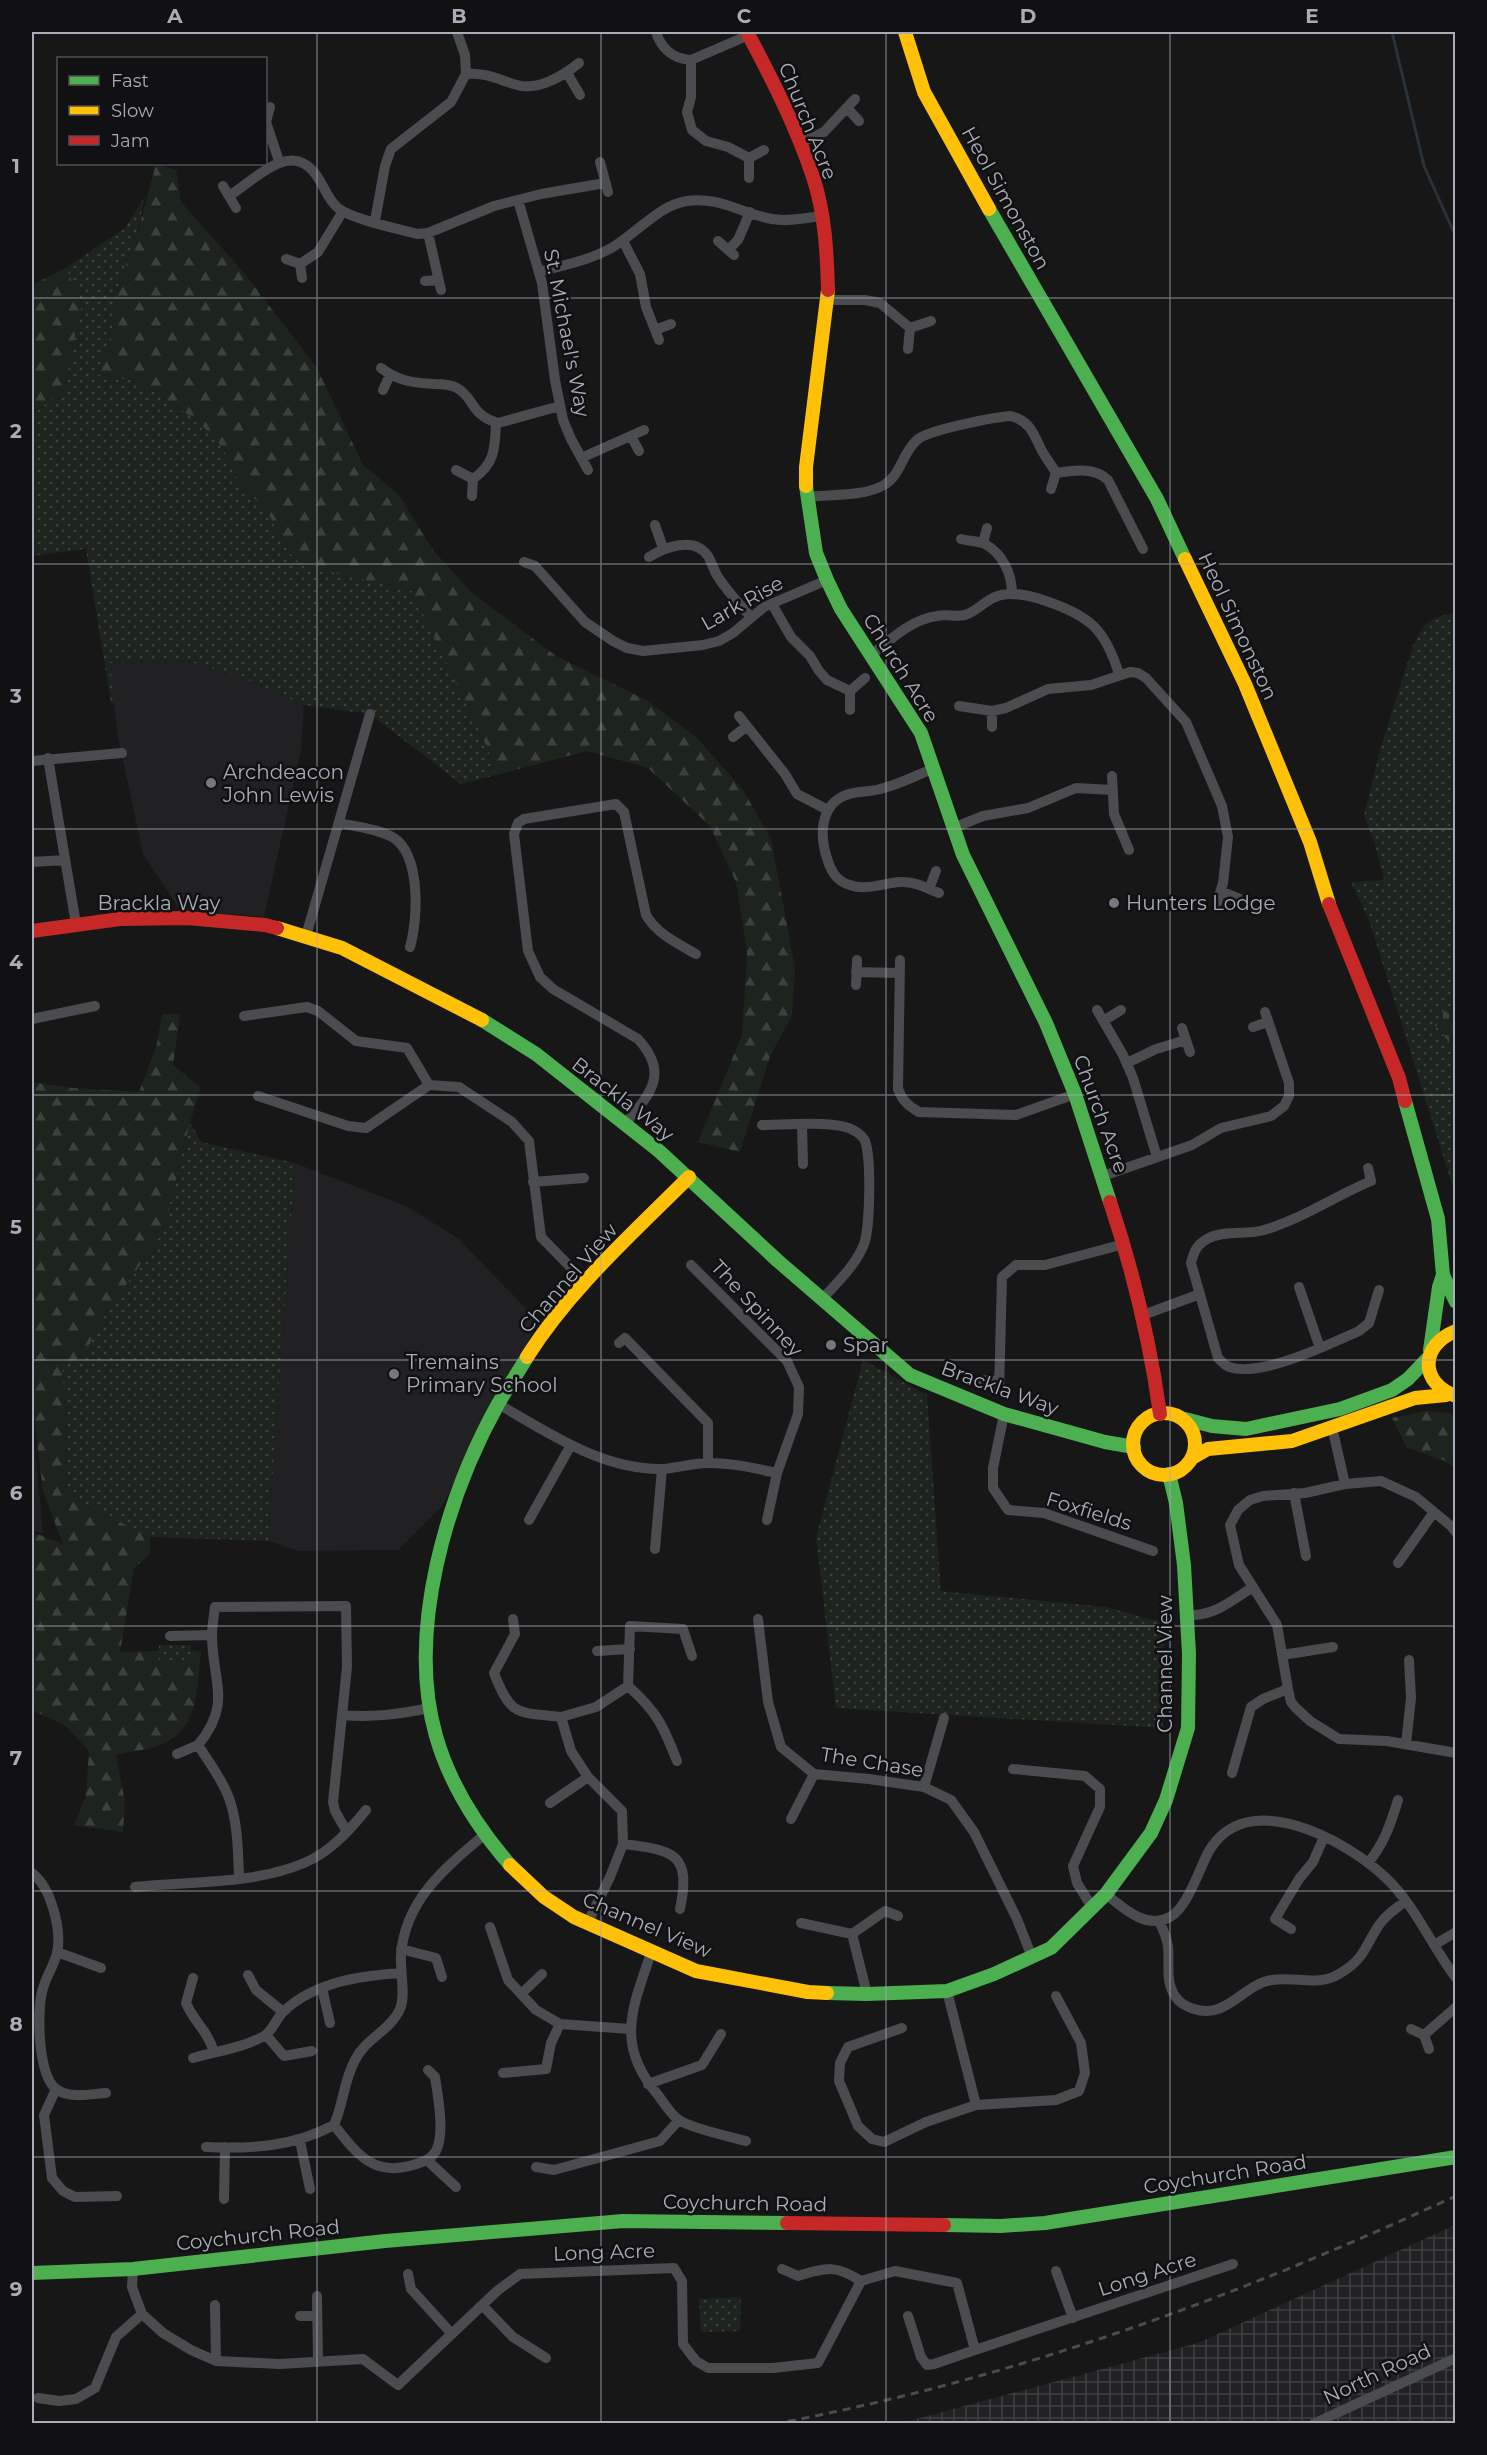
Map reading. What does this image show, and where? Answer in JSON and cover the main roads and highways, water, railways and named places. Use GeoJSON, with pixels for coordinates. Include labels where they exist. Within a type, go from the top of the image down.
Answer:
{"type":"FeatureCollection","features":[{"type":"Feature","properties":{"kind":"waterway"},"geometry":{"type":"LineString","coordinates":[[1392,32],[1424,166],[1456,237]]}},
{"type":"Feature","properties":{"kind":"railway"},"geometry":{"type":"LineString","coordinates":[[774,2424],[951,2384],[1122,2331],[1289,2268],[1456,2196]]}},
{"type":"Feature","properties":{"kind":"place","name":"Archdeacon John Lewis"},"geometry":{"type":"Point","coordinates":[211,783]}},
{"type":"Feature","properties":{"kind":"place","name":"Hunters Lodge"},"geometry":{"type":"Point","coordinates":[1114,903]}},
{"type":"Feature","properties":{"kind":"place","name":"Spar"},"geometry":{"type":"Point","coordinates":[831,1345]}},
{"type":"Feature","properties":{"kind":"place","name":"Tremains Primary School"},"geometry":{"type":"Point","coordinates":[394,1374]}}]}
